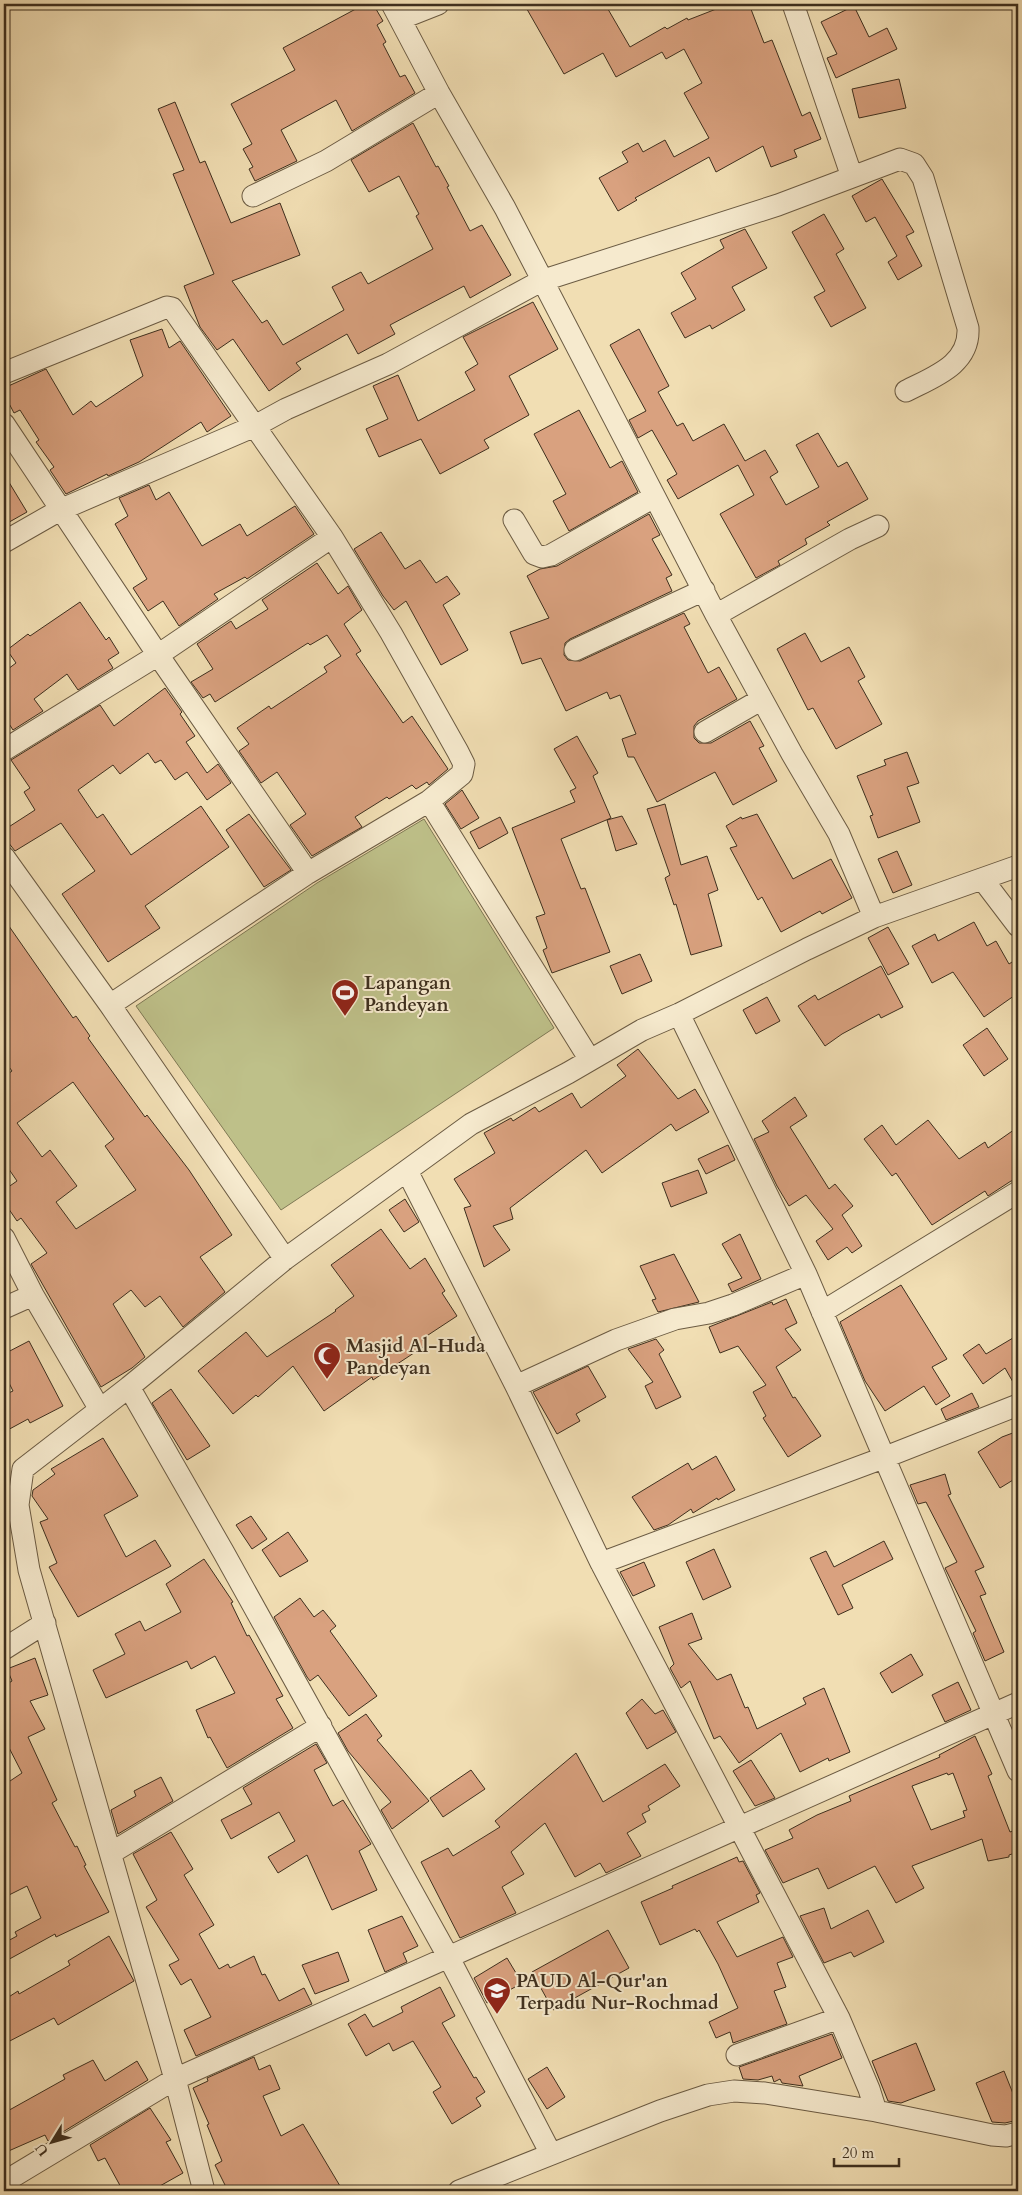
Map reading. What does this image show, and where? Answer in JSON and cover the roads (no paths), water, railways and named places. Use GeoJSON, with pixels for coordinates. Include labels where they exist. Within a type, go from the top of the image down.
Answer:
{"type":"FeatureCollection","features":[{"type":"Feature","properties":{"kind":"street"},"geometry":{"type":"LineString","coordinates":[[438,4],[396,12],[439,93],[505,208],[541,281],[716,615],[792,754],[839,834],[874,917]]}},
{"type":"Feature","properties":{"kind":"street"},"geometry":{"type":"LineString","coordinates":[[793,4],[852,177]]}},
{"type":"Feature","properties":{"kind":"street"},"geometry":{"type":"LineString","coordinates":[[253,196],[326,161],[439,93]]}},
{"type":"Feature","properties":{"kind":"street"},"geometry":{"type":"LineString","coordinates":[[4,542],[60,510],[255,426],[286,409],[388,364],[541,281],[778,205],[900,159],[914,164],[923,178],[968,328],[969,341],[954,364],[906,391]]}},
{"type":"Feature","properties":{"kind":"street"},"geometry":{"type":"LineString","coordinates":[[4,373],[170,307],[332,537],[391,633],[464,764],[462,774],[429,801],[308,873],[110,1005]]}},
{"type":"Feature","properties":{"kind":"street"},"geometry":{"type":"LineString","coordinates":[[4,424],[158,655],[308,873]]}},
{"type":"Feature","properties":{"kind":"street"},"geometry":{"type":"LineString","coordinates":[[514,520],[534,554],[542,557],[551,555],[654,497]]}},
{"type":"Feature","properties":{"kind":"street"},"geometry":{"type":"LineString","coordinates":[[716,615],[850,539],[878,526]]}},
{"type":"Feature","properties":{"kind":"street"},"geometry":{"type":"LineString","coordinates":[[4,750],[158,655],[332,537]]}},
{"type":"Feature","properties":{"kind":"street"},"geometry":{"type":"LineString","coordinates":[[575,650],[704,590]]}},
{"type":"Feature","properties":{"kind":"street"},"geometry":{"type":"LineString","coordinates":[[705,732],[762,699]]}},
{"type":"Feature","properties":{"kind":"street"},"geometry":{"type":"LineString","coordinates":[[429,801],[590,1060]]}},
{"type":"Feature","properties":{"kind":"street"},"geometry":{"type":"LineString","coordinates":[[4,856],[110,1005],[285,1259]]}},
{"type":"Feature","properties":{"kind":"street"},"geometry":{"type":"LineString","coordinates":[[204,2191],[175,2079],[29,1570],[20,1526],[13,1471],[129,1386],[285,1259],[470,1124],[642,1030],[679,1014],[806,949],[874,917],[983,880],[1018,866]]}},
{"type":"Feature","properties":{"kind":"street"},"geometry":{"type":"LineString","coordinates":[[983,880],[1018,926]]}},
{"type":"Feature","properties":{"kind":"street"},"geometry":{"type":"LineString","coordinates":[[679,1014],[806,1274],[1018,1771]]}},
{"type":"Feature","properties":{"kind":"street"},"geometry":{"type":"LineString","coordinates":[[407,1171],[516,1386],[601,1562],[839,2018],[869,2088],[876,2111]]}},
{"type":"Feature","properties":{"kind":"street"},"geometry":{"type":"LineString","coordinates":[[822,1312],[1018,1192]]}},
{"type":"Feature","properties":{"kind":"street"},"geometry":{"type":"LineString","coordinates":[[4,1238],[33,1295],[99,1408]]}},
{"type":"Feature","properties":{"kind":"street"},"geometry":{"type":"LineString","coordinates":[[516,1386],[616,1340],[675,1319],[708,1313],[733,1305],[806,1274]]}},
{"type":"Feature","properties":{"kind":"street"},"geometry":{"type":"LineString","coordinates":[[4,1308],[33,1295]]}},
{"type":"Feature","properties":{"kind":"street"},"geometry":{"type":"LineString","coordinates":[[129,1386],[322,1726],[449,1958],[551,2154]]}},
{"type":"Feature","properties":{"kind":"street"},"geometry":{"type":"LineString","coordinates":[[601,1562],[883,1458],[1018,1405]]}},
{"type":"Feature","properties":{"kind":"street"},"geometry":{"type":"LineString","coordinates":[[4,1649],[45,1623]]}},
{"type":"Feature","properties":{"kind":"street"},"geometry":{"type":"LineString","coordinates":[[4,2182],[175,2079],[1018,1703]]}},
{"type":"Feature","properties":{"kind":"street"},"geometry":{"type":"LineString","coordinates":[[111,1853],[322,1726]]}},
{"type":"Feature","properties":{"kind":"street"},"geometry":{"type":"LineString","coordinates":[[737,2056],[839,2018]]}},
{"type":"Feature","properties":{"kind":"street"},"geometry":{"type":"LineString","coordinates":[[459,2191],[668,2109],[708,2095],[734,2091],[765,2093],[876,2111],[992,2135],[1006,2136],[1018,2133]]}},
{"type":"Feature","properties":{"kind":"place","name":"Lapangan Pandeyan"},"geometry":{"type":"Point","coordinates":[345,1017]}},
{"type":"Feature","properties":{"kind":"place","name":"Masjid Al-Huda Pandeyan"},"geometry":{"type":"Point","coordinates":[327,1380]}},
{"type":"Feature","properties":{"kind":"place","name":"PAUD Al-Qur'an Terpadu Nur-Rochmad"},"geometry":{"type":"Point","coordinates":[497,2015]}}]}
